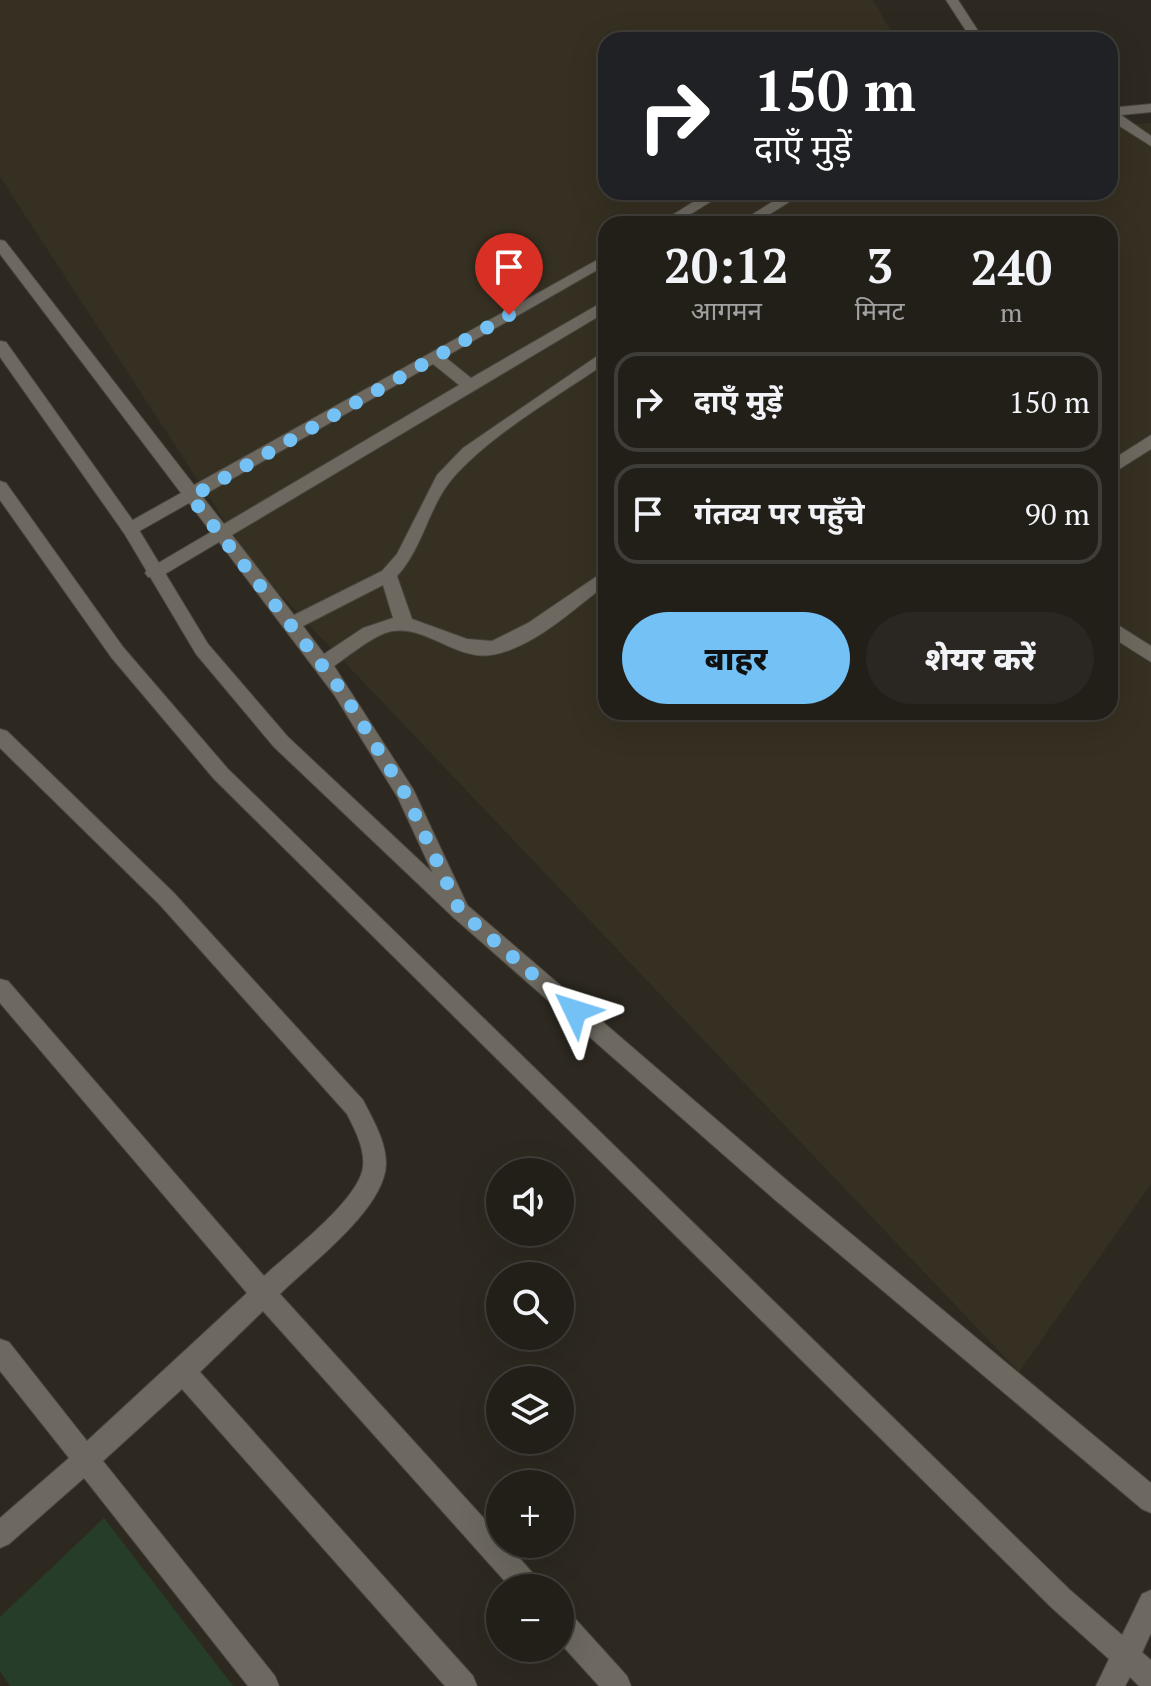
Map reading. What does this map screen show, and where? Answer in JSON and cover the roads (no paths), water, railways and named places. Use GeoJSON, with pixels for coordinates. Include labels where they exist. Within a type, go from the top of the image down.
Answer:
{"type":"FeatureCollection","features":[{"type":"Feature","properties":{"kind":"main road"},"geometry":{"type":"LineString","coordinates":[[952,0],[973,32]]}},
{"type":"Feature","properties":{"kind":"main road"},"geometry":{"type":"LineString","coordinates":[[1118,112],[1151,108]]}},
{"type":"Feature","properties":{"kind":"main road"},"geometry":{"type":"LineString","coordinates":[[1118,119],[1151,142]]}},
{"type":"Feature","properties":{"kind":"main road"},"geometry":{"type":"LineString","coordinates":[[678,216],[706,200]]}},
{"type":"Feature","properties":{"kind":"main road"},"geometry":{"type":"LineString","coordinates":[[758,216],[784,200]]}},
{"type":"Feature","properties":{"kind":"main road"},"geometry":{"type":"LineString","coordinates":[[0,244],[322,665],[399,783],[460,911]]}},
{"type":"Feature","properties":{"kind":"main road"},"geometry":{"type":"LineString","coordinates":[[130,529],[598,264]]}},
{"type":"Feature","properties":{"kind":"main road"},"geometry":{"type":"LineString","coordinates":[[154,573],[598,310]]}},
{"type":"Feature","properties":{"kind":"main road"},"geometry":{"type":"LineString","coordinates":[[0,346],[130,529],[202,649],[281,742],[460,911],[770,1181],[1151,1500]]}},
{"type":"Feature","properties":{"kind":"main road"},"geometry":{"type":"LineString","coordinates":[[435,357],[470,386]]}},
{"type":"Feature","properties":{"kind":"main road"},"geometry":{"type":"LineString","coordinates":[[292,624],[388,575],[404,558],[443,479],[469,452],[598,361]]}},
{"type":"Feature","properties":{"kind":"main road"},"geometry":{"type":"LineString","coordinates":[[1118,464],[1151,441]]}},
{"type":"Feature","properties":{"kind":"main road"},"geometry":{"type":"LineString","coordinates":[[0,487],[117,652],[221,774],[1061,1599],[1151,1678]]}},
{"type":"Feature","properties":{"kind":"main road"},"geometry":{"type":"LineString","coordinates":[[388,575],[404,623]]}},
{"type":"Feature","properties":{"kind":"main road"},"geometry":{"type":"LineString","coordinates":[[322,665],[385,626],[404,623],[468,647],[490,649],[510,642],[598,582]]}},
{"type":"Feature","properties":{"kind":"main road"},"geometry":{"type":"LineString","coordinates":[[1118,632],[1151,655]]}},
{"type":"Feature","properties":{"kind":"main road"},"geometry":{"type":"LineString","coordinates":[[0,736],[167,899],[355,1107],[373,1146],[374,1172],[358,1200],[264,1294],[85,1461],[0,1535]]}},
{"type":"Feature","properties":{"kind":"main road"},"geometry":{"type":"LineString","coordinates":[[0,988],[264,1294],[516,1574]]}},
{"type":"Feature","properties":{"kind":"main road"},"geometry":{"type":"LineString","coordinates":[[0,1351],[265,1686]]}},
{"type":"Feature","properties":{"kind":"main road"},"geometry":{"type":"LineString","coordinates":[[182,1371],[463,1686]]}},
{"type":"Feature","properties":{"kind":"main road"},"geometry":{"type":"LineString","coordinates":[[1110,1686],[1151,1603]]}},
{"type":"Feature","properties":{"kind":"main road"},"geometry":{"type":"LineString","coordinates":[[574,1638],[617,1686]]}}]}
